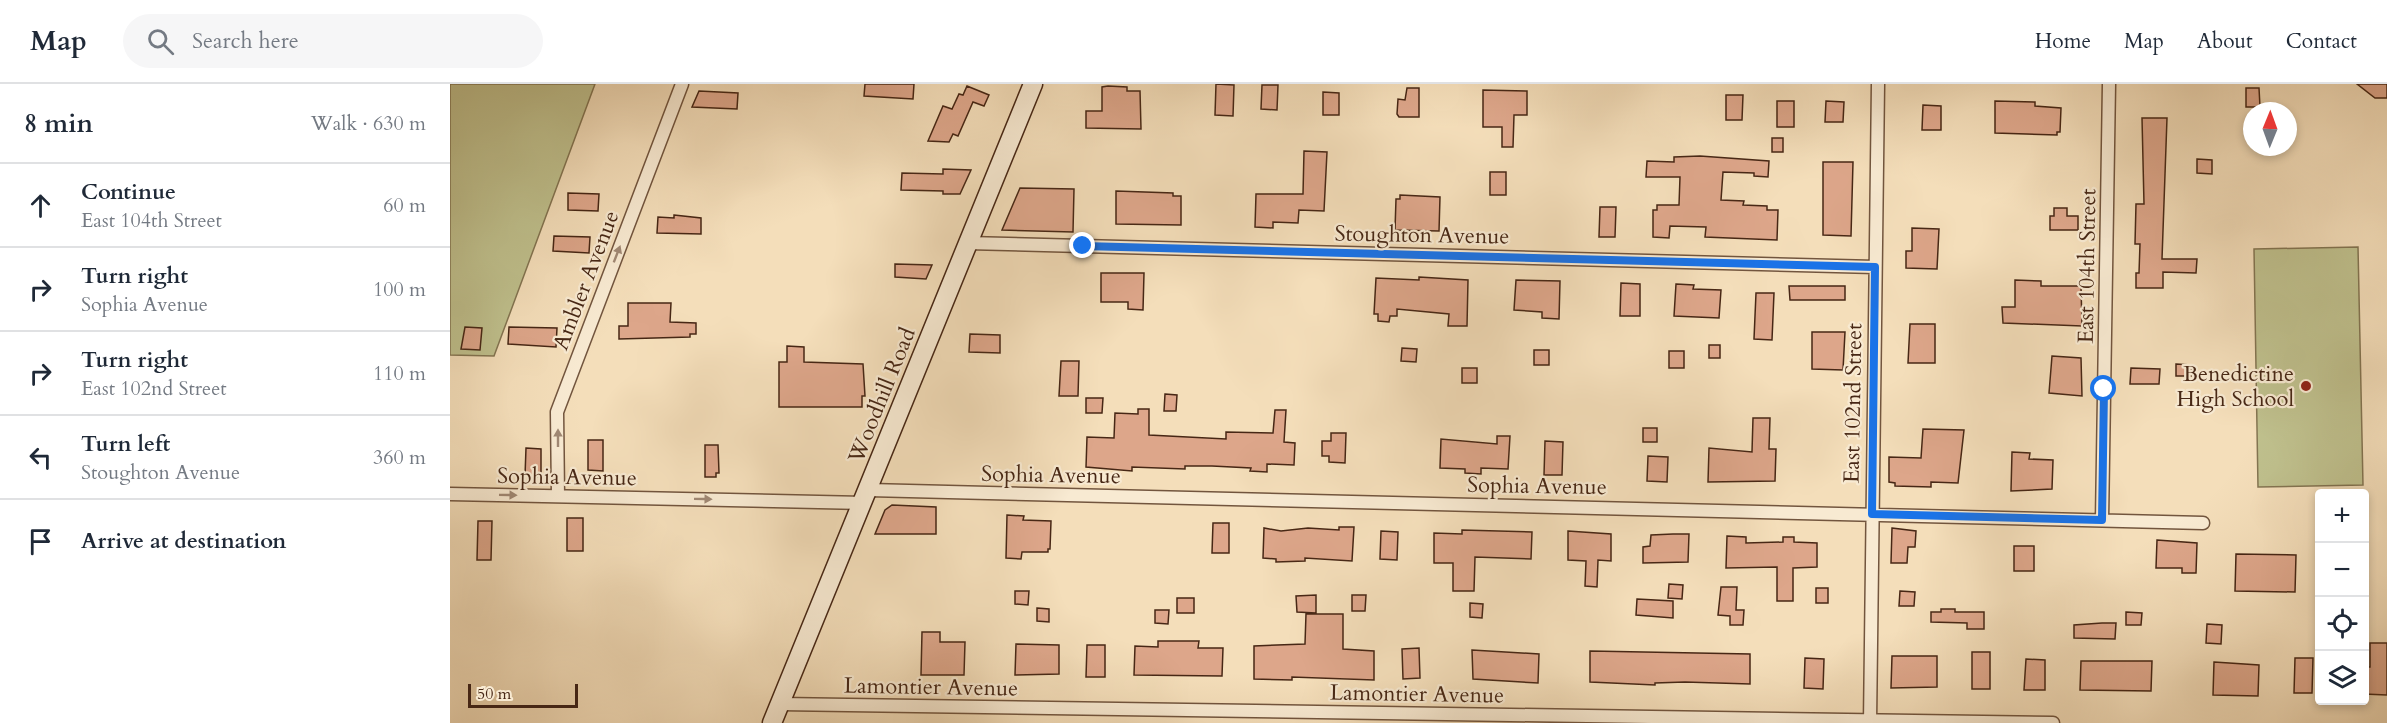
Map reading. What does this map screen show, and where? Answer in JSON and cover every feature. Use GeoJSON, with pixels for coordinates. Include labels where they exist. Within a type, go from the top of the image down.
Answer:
{"type":"FeatureCollection","features":[{"type":"Feature","properties":{"kind":"main road","name":"Woodhill Road"},"geometry":{"type":"LineString","coordinates":[[772,723],[867,496],[1033,84]]}},
{"type":"Feature","properties":{"kind":"street","name":"Ambler Avenue"},"geometry":{"type":"LineString","coordinates":[[558,496],[557,412],[682,84]]}},
{"type":"Feature","properties":{"kind":"street","name":"East 102nd Street"},"geometry":{"type":"LineString","coordinates":[[1870,721],[1878,84]]}},
{"type":"Feature","properties":{"kind":"street","name":"East 104th Street"},"geometry":{"type":"LineString","coordinates":[[2102,520],[2109,84]]}},
{"type":"Feature","properties":{"kind":"street","name":"Stoughton Avenue"},"geometry":{"type":"LineString","coordinates":[[968,243],[1875,267]]}},
{"type":"Feature","properties":{"kind":"street","name":"Sophia Avenue"},"geometry":{"type":"LineString","coordinates":[[450,494],[867,496],[1872,514],[2203,524]]}},
{"type":"Feature","properties":{"kind":"street","name":"Lamontier Avenue"},"geometry":{"type":"LineString","coordinates":[[780,704],[1312,718],[2053,723]]}},
{"type":"Feature","properties":{"kind":"green space"},"geometry":{"type":"Polygon","coordinates":[[[450,84],[595,84],[494,356],[450,355],[450,84]]]}},
{"type":"Feature","properties":{"kind":"green space"},"geometry":{"type":"Polygon","coordinates":[[[2358,247],[2363,485],[2258,487],[2254,249],[2358,247]]]}},
{"type":"Feature","properties":{"kind":"building"},"geometry":{"type":"Polygon","coordinates":[[[865,84],[914,84],[913,99],[864,96],[865,84]]]}},
{"type":"Feature","properties":{"kind":"building"},"geometry":{"type":"Polygon","coordinates":[[[1216,84],[1234,85],[1233,116],[1215,115],[1216,84]]]}},
{"type":"Feature","properties":{"kind":"building"},"geometry":{"type":"Polygon","coordinates":[[[2357,84],[2387,84],[2387,98],[2375,98],[2357,84]]]}},
{"type":"Feature","properties":{"kind":"building"},"geometry":{"type":"Polygon","coordinates":[[[1262,85],[1278,85],[1277,110],[1261,109],[1262,85]]]}},
{"type":"Feature","properties":{"kind":"building"},"geometry":{"type":"Polygon","coordinates":[[[967,86],[989,95],[984,106],[973,102],[958,136],[953,134],[949,142],[928,141],[943,106],[952,109],[959,94],[963,95],[967,86]]]}},
{"type":"Feature","properties":{"kind":"building"},"geometry":{"type":"Polygon","coordinates":[[[1102,87],[1127,87],[1127,91],[1140,91],[1141,129],[1086,128],[1086,111],[1102,111],[1102,87]]]}},
{"type":"Feature","properties":{"kind":"building"},"geometry":{"type":"Polygon","coordinates":[[[1407,88],[1419,88],[1419,117],[1399,117],[1397,114],[1398,99],[1405,100],[1407,88]]]}},
{"type":"Feature","properties":{"kind":"building"},"geometry":{"type":"Polygon","coordinates":[[[2246,88],[2259,88],[2260,102],[2246,102],[2246,88]]]}},
{"type":"Feature","properties":{"kind":"building"},"geometry":{"type":"Polygon","coordinates":[[[1483,90],[1527,91],[1527,115],[1514,115],[1513,147],[1502,147],[1502,127],[1483,127],[1483,90]]]}},
{"type":"Feature","properties":{"kind":"building"},"geometry":{"type":"Polygon","coordinates":[[[699,91],[738,93],[737,109],[692,107],[699,91]]]}},
{"type":"Feature","properties":{"kind":"building"},"geometry":{"type":"Polygon","coordinates":[[[1323,92],[1339,93],[1339,115],[1323,115],[1323,92]]]}},
{"type":"Feature","properties":{"kind":"building"},"geometry":{"type":"Polygon","coordinates":[[[1726,95],[1743,95],[1742,120],[1726,120],[1726,95]]]}},
{"type":"Feature","properties":{"kind":"building"},"geometry":{"type":"Polygon","coordinates":[[[1777,101],[1794,101],[1794,127],[1777,127],[1777,101]]]}},
{"type":"Feature","properties":{"kind":"building"},"geometry":{"type":"Polygon","coordinates":[[[1826,101],[1844,102],[1843,122],[1825,122],[1826,101]]]}},
{"type":"Feature","properties":{"kind":"building"},"geometry":{"type":"Polygon","coordinates":[[[1995,101],[2035,102],[2035,106],[2061,108],[2060,132],[2057,132],[2057,135],[1995,133],[1995,101]]]}},
{"type":"Feature","properties":{"kind":"building"},"geometry":{"type":"Polygon","coordinates":[[[1923,105],[1941,106],[1941,130],[1922,130],[1923,105]]]}},
{"type":"Feature","properties":{"kind":"building"},"geometry":{"type":"Polygon","coordinates":[[[2142,118],[2167,118],[2162,259],[2197,259],[2196,273],[2163,272],[2163,288],[2136,288],[2140,244],[2135,244],[2136,204],[2144,204],[2142,118]]]}},
{"type":"Feature","properties":{"kind":"building"},"geometry":{"type":"Polygon","coordinates":[[[1772,138],[1783,138],[1783,152],[1772,152],[1772,138]]]}},
{"type":"Feature","properties":{"kind":"building"},"geometry":{"type":"Polygon","coordinates":[[[1304,151],[1327,152],[1324,211],[1299,210],[1298,223],[1273,222],[1273,228],[1255,227],[1256,194],[1303,194],[1304,151]]]}},
{"type":"Feature","properties":{"kind":"building"},"geometry":{"type":"Polygon","coordinates":[[[1700,156],[1769,161],[1768,177],[1754,176],[1754,173],[1723,172],[1721,200],[1744,201],[1743,205],[1767,206],[1767,210],[1778,210],[1777,240],[1705,237],[1706,227],[1670,226],[1669,238],[1653,237],[1653,210],[1657,210],[1657,205],[1679,205],[1680,177],[1646,177],[1647,161],[1674,162],[1674,157],[1700,156]]]}},
{"type":"Feature","properties":{"kind":"building"},"geometry":{"type":"Polygon","coordinates":[[[2197,159],[2212,160],[2212,174],[2197,173],[2197,159]]]}},
{"type":"Feature","properties":{"kind":"building"},"geometry":{"type":"Polygon","coordinates":[[[1823,162],[1853,162],[1851,236],[1823,235],[1823,162]]]}},
{"type":"Feature","properties":{"kind":"building"},"geometry":{"type":"Polygon","coordinates":[[[943,169],[971,170],[960,194],[943,194],[943,191],[901,190],[902,173],[943,174],[943,169]]]}},
{"type":"Feature","properties":{"kind":"building"},"geometry":{"type":"Polygon","coordinates":[[[1490,172],[1506,172],[1506,195],[1490,195],[1490,172]]]}},
{"type":"Feature","properties":{"kind":"building"},"geometry":{"type":"Polygon","coordinates":[[[1020,188],[1074,189],[1073,232],[1002,230],[1020,188]]]}},
{"type":"Feature","properties":{"kind":"building"},"geometry":{"type":"Polygon","coordinates":[[[1116,191],[1173,193],[1173,196],[1181,196],[1181,225],[1116,224],[1116,191]]]}},
{"type":"Feature","properties":{"kind":"building"},"geometry":{"type":"Polygon","coordinates":[[[568,193],[599,194],[598,211],[568,210],[568,193]]]}},
{"type":"Feature","properties":{"kind":"building"},"geometry":{"type":"Polygon","coordinates":[[[1400,195],[1440,197],[1439,231],[1395,230],[1396,199],[1400,199],[1400,195]]]}},
{"type":"Feature","properties":{"kind":"building"},"geometry":{"type":"Polygon","coordinates":[[[1600,207],[1616,207],[1615,237],[1599,237],[1600,207]]]}},
{"type":"Feature","properties":{"kind":"building"},"geometry":{"type":"Polygon","coordinates":[[[2054,208],[2067,208],[2067,216],[2078,216],[2078,230],[2050,230],[2050,216],[2054,216],[2054,208]]]}},
{"type":"Feature","properties":{"kind":"building"},"geometry":{"type":"Polygon","coordinates":[[[674,215],[701,218],[701,234],[657,233],[658,217],[674,218],[674,215]]]}},
{"type":"Feature","properties":{"kind":"building"},"geometry":{"type":"Polygon","coordinates":[[[1912,228],[1939,229],[1937,269],[1906,268],[1906,251],[1912,251],[1912,228]]]}},
{"type":"Feature","properties":{"kind":"building"},"geometry":{"type":"Polygon","coordinates":[[[554,236],[590,237],[589,253],[553,251],[554,236]]]}},
{"type":"Feature","properties":{"kind":"building"},"geometry":{"type":"Polygon","coordinates":[[[895,264],[932,265],[926,279],[895,277],[895,264]]]}},
{"type":"Feature","properties":{"kind":"building"},"geometry":{"type":"Polygon","coordinates":[[[1101,273],[1144,273],[1143,310],[1128,309],[1128,302],[1101,302],[1101,273]]]}},
{"type":"Feature","properties":{"kind":"building"},"geometry":{"type":"Polygon","coordinates":[[[1419,277],[1468,280],[1467,326],[1448,326],[1449,314],[1397,309],[1397,316],[1390,316],[1389,322],[1378,321],[1378,314],[1374,314],[1376,278],[1419,280],[1419,277]]]}},
{"type":"Feature","properties":{"kind":"building"},"geometry":{"type":"Polygon","coordinates":[[[1516,280],[1560,281],[1559,319],[1542,318],[1542,312],[1514,310],[1516,280]]]}},
{"type":"Feature","properties":{"kind":"building"},"geometry":{"type":"Polygon","coordinates":[[[2015,280],[2041,281],[2041,286],[2081,286],[2082,326],[2003,323],[2002,307],[2015,307],[2015,280]]]}},
{"type":"Feature","properties":{"kind":"building"},"geometry":{"type":"Polygon","coordinates":[[[1621,283],[1640,284],[1640,316],[1620,316],[1621,283]]]}},
{"type":"Feature","properties":{"kind":"building"},"geometry":{"type":"Polygon","coordinates":[[[1676,284],[1694,285],[1693,289],[1721,290],[1719,318],[1674,316],[1676,284]]]}},
{"type":"Feature","properties":{"kind":"building"},"geometry":{"type":"Polygon","coordinates":[[[1789,286],[1845,286],[1845,300],[1790,300],[1789,286]]]}},
{"type":"Feature","properties":{"kind":"building"},"geometry":{"type":"Polygon","coordinates":[[[1756,293],[1774,293],[1772,340],[1754,339],[1756,293]]]}},
{"type":"Feature","properties":{"kind":"building"},"geometry":{"type":"Polygon","coordinates":[[[628,303],[671,303],[670,322],[696,323],[696,334],[690,334],[690,337],[619,339],[619,326],[628,326],[628,303]]]}},
{"type":"Feature","properties":{"kind":"building"},"geometry":{"type":"Polygon","coordinates":[[[1910,324],[1935,324],[1935,363],[1908,363],[1910,324]]]}},
{"type":"Feature","properties":{"kind":"building"},"geometry":{"type":"Polygon","coordinates":[[[465,327],[482,328],[480,350],[461,349],[465,327]]]}},
{"type":"Feature","properties":{"kind":"building"},"geometry":{"type":"Polygon","coordinates":[[[509,327],[557,328],[556,347],[508,344],[509,327]]]}},
{"type":"Feature","properties":{"kind":"building"},"geometry":{"type":"Polygon","coordinates":[[[1812,332],[1845,332],[1843,370],[1812,369],[1812,332]]]}},
{"type":"Feature","properties":{"kind":"building"},"geometry":{"type":"Polygon","coordinates":[[[970,334],[1000,335],[1000,353],[969,352],[970,334]]]}},
{"type":"Feature","properties":{"kind":"building"},"geometry":{"type":"Polygon","coordinates":[[[1709,345],[1720,345],[1720,358],[1709,358],[1709,345]]]}},
{"type":"Feature","properties":{"kind":"building"},"geometry":{"type":"Polygon","coordinates":[[[787,346],[804,347],[804,362],[863,364],[865,396],[862,396],[862,407],[779,407],[779,362],[787,362],[787,346]]]}},
{"type":"Feature","properties":{"kind":"building"},"geometry":{"type":"Polygon","coordinates":[[[1402,348],[1417,349],[1416,362],[1401,361],[1402,348]]]}},
{"type":"Feature","properties":{"kind":"building"},"geometry":{"type":"Polygon","coordinates":[[[1534,350],[1549,350],[1549,365],[1534,365],[1534,350]]]}},
{"type":"Feature","properties":{"kind":"building"},"geometry":{"type":"Polygon","coordinates":[[[1669,351],[1684,351],[1684,368],[1669,368],[1669,351]]]}},
{"type":"Feature","properties":{"kind":"building"},"geometry":{"type":"Polygon","coordinates":[[[2052,356],[2081,358],[2082,396],[2049,393],[2052,356]]]}},
{"type":"Feature","properties":{"kind":"building"},"geometry":{"type":"Polygon","coordinates":[[[1061,361],[1079,361],[1078,396],[1059,396],[1061,361]]]}},
{"type":"Feature","properties":{"kind":"building"},"geometry":{"type":"Polygon","coordinates":[[[2176,364],[2191,365],[2191,376],[2176,376],[2176,364]]]}},
{"type":"Feature","properties":{"kind":"building"},"geometry":{"type":"Polygon","coordinates":[[[1462,368],[1477,368],[1477,383],[1462,383],[1462,368]]]}},
{"type":"Feature","properties":{"kind":"building"},"geometry":{"type":"Polygon","coordinates":[[[2131,368],[2160,369],[2159,384],[2130,384],[2131,368]]]}},
{"type":"Feature","properties":{"kind":"building"},"geometry":{"type":"Polygon","coordinates":[[[1165,394],[1177,395],[1176,411],[1164,411],[1165,394]]]}},
{"type":"Feature","properties":{"kind":"building"},"geometry":{"type":"Polygon","coordinates":[[[1086,398],[1103,398],[1102,413],[1086,413],[1086,398]]]}},
{"type":"Feature","properties":{"kind":"building"},"geometry":{"type":"Polygon","coordinates":[[[1138,409],[1149,409],[1149,435],[1226,439],[1226,432],[1273,433],[1275,410],[1286,410],[1284,442],[1295,443],[1294,465],[1267,464],[1267,472],[1250,471],[1251,468],[1212,466],[1185,466],[1185,469],[1132,467],[1132,471],[1086,467],[1087,437],[1114,438],[1115,413],[1138,414],[1138,409]]]}},
{"type":"Feature","properties":{"kind":"building"},"geometry":{"type":"Polygon","coordinates":[[[1753,418],[1770,418],[1769,449],[1776,449],[1775,481],[1708,482],[1709,448],[1752,452],[1753,418]]]}},
{"type":"Feature","properties":{"kind":"building"},"geometry":{"type":"Polygon","coordinates":[[[1643,428],[1657,428],[1657,442],[1643,442],[1643,428]]]}},
{"type":"Feature","properties":{"kind":"building"},"geometry":{"type":"Polygon","coordinates":[[[1923,429],[1964,430],[1958,483],[1931,482],[1931,487],[1895,486],[1895,483],[1889,482],[1889,457],[1921,458],[1923,429]]]}},
{"type":"Feature","properties":{"kind":"building"},"geometry":{"type":"Polygon","coordinates":[[[1331,433],[1346,433],[1345,463],[1329,462],[1329,456],[1322,456],[1322,441],[1331,441],[1331,433]]]}},
{"type":"Feature","properties":{"kind":"building"},"geometry":{"type":"Polygon","coordinates":[[[1497,436],[1510,436],[1508,469],[1481,468],[1481,474],[1465,473],[1465,469],[1440,468],[1441,439],[1497,444],[1497,436]]]}},
{"type":"Feature","properties":{"kind":"building"},"geometry":{"type":"Polygon","coordinates":[[[588,440],[603,440],[603,471],[588,470],[588,440]]]}},
{"type":"Feature","properties":{"kind":"building"},"geometry":{"type":"Polygon","coordinates":[[[1545,441],[1563,442],[1562,475],[1544,475],[1545,441]]]}},
{"type":"Feature","properties":{"kind":"building"},"geometry":{"type":"Polygon","coordinates":[[[705,445],[718,445],[719,473],[716,473],[716,477],[705,477],[705,445]]]}},
{"type":"Feature","properties":{"kind":"building"},"geometry":{"type":"Polygon","coordinates":[[[526,448],[541,449],[541,477],[525,476],[526,448]]]}},
{"type":"Feature","properties":{"kind":"building"},"geometry":{"type":"Polygon","coordinates":[[[2012,452],[2030,453],[2029,459],[2053,460],[2052,489],[2011,491],[2012,452]]]}},
{"type":"Feature","properties":{"kind":"building"},"geometry":{"type":"Polygon","coordinates":[[[1648,456],[1668,457],[1667,482],[1647,481],[1648,456]]]}},
{"type":"Feature","properties":{"kind":"building"},"geometry":{"type":"Polygon","coordinates":[[[892,505],[936,507],[936,534],[875,534],[885,510],[892,505]]]}},
{"type":"Feature","properties":{"kind":"building"},"geometry":{"type":"Polygon","coordinates":[[[1007,515],[1024,516],[1023,520],[1051,521],[1048,552],[1022,552],[1021,559],[1006,558],[1007,515]]]}},
{"type":"Feature","properties":{"kind":"building"},"geometry":{"type":"Polygon","coordinates":[[[567,518],[583,518],[583,551],[567,551],[567,518]]]}},
{"type":"Feature","properties":{"kind":"building"},"geometry":{"type":"Polygon","coordinates":[[[478,521],[492,521],[491,560],[477,560],[478,521]]]}},
{"type":"Feature","properties":{"kind":"building"},"geometry":{"type":"Polygon","coordinates":[[[1213,523],[1229,523],[1229,553],[1212,553],[1213,523]]]}},
{"type":"Feature","properties":{"kind":"building"},"geometry":{"type":"Polygon","coordinates":[[[1339,527],[1354,527],[1352,561],[1305,558],[1305,561],[1276,562],[1276,559],[1263,558],[1264,528],[1281,531],[1308,528],[1339,530],[1339,527]]]}},
{"type":"Feature","properties":{"kind":"building"},"geometry":{"type":"Polygon","coordinates":[[[1892,528],[1916,531],[1915,547],[1908,547],[1907,563],[1891,563],[1892,528]]]}},
{"type":"Feature","properties":{"kind":"building"},"geometry":{"type":"Polygon","coordinates":[[[1462,530],[1532,532],[1531,559],[1475,557],[1474,591],[1453,591],[1453,563],[1434,563],[1434,533],[1462,534],[1462,530]]]}},
{"type":"Feature","properties":{"kind":"building"},"geometry":{"type":"Polygon","coordinates":[[[1381,531],[1398,532],[1397,560],[1380,559],[1381,531]]]}},
{"type":"Feature","properties":{"kind":"building"},"geometry":{"type":"Polygon","coordinates":[[[1568,531],[1611,534],[1611,561],[1598,560],[1597,587],[1585,586],[1586,561],[1568,560],[1568,531]]]}},
{"type":"Feature","properties":{"kind":"building"},"geometry":{"type":"Polygon","coordinates":[[[1689,534],[1688,562],[1643,563],[1643,547],[1650,546],[1651,535],[1689,534]]]}},
{"type":"Feature","properties":{"kind":"building"},"geometry":{"type":"Polygon","coordinates":[[[1727,536],[1746,537],[1746,543],[1783,542],[1783,537],[1794,537],[1794,542],[1817,543],[1817,567],[1793,568],[1793,601],[1777,601],[1777,567],[1726,568],[1727,536]]]}},
{"type":"Feature","properties":{"kind":"building"},"geometry":{"type":"Polygon","coordinates":[[[2157,540],[2197,543],[2196,573],[2182,573],[2182,568],[2156,568],[2157,540]]]}},
{"type":"Feature","properties":{"kind":"building"},"geometry":{"type":"Polygon","coordinates":[[[2014,546],[2034,546],[2034,571],[2014,571],[2014,546]]]}},
{"type":"Feature","properties":{"kind":"building"},"geometry":{"type":"Polygon","coordinates":[[[2236,554],[2296,555],[2295,592],[2235,591],[2236,554]]]}},
{"type":"Feature","properties":{"kind":"building"},"geometry":{"type":"Polygon","coordinates":[[[1669,584],[1683,585],[1682,599],[1668,598],[1669,584]]]}},
{"type":"Feature","properties":{"kind":"building"},"geometry":{"type":"Polygon","coordinates":[[[1721,587],[1737,587],[1736,610],[1744,610],[1743,625],[1730,625],[1730,616],[1718,615],[1721,587]]]}},
{"type":"Feature","properties":{"kind":"building"},"geometry":{"type":"Polygon","coordinates":[[[1816,588],[1828,588],[1828,603],[1816,603],[1816,588]]]}},
{"type":"Feature","properties":{"kind":"building"},"geometry":{"type":"Polygon","coordinates":[[[1015,591],[1029,591],[1028,605],[1015,604],[1015,591]]]}},
{"type":"Feature","properties":{"kind":"building"},"geometry":{"type":"Polygon","coordinates":[[[1900,591],[1915,592],[1914,606],[1899,606],[1900,591]]]}},
{"type":"Feature","properties":{"kind":"building"},"geometry":{"type":"Polygon","coordinates":[[[1316,595],[1316,613],[1297,612],[1296,596],[1316,595]]]}},
{"type":"Feature","properties":{"kind":"building"},"geometry":{"type":"Polygon","coordinates":[[[1352,595],[1366,595],[1365,611],[1352,611],[1352,595]]]}},
{"type":"Feature","properties":{"kind":"building"},"geometry":{"type":"Polygon","coordinates":[[[1177,598],[1194,598],[1194,613],[1177,613],[1177,598]]]}},
{"type":"Feature","properties":{"kind":"building"},"geometry":{"type":"Polygon","coordinates":[[[1637,599],[1673,601],[1673,618],[1636,615],[1637,599]]]}},
{"type":"Feature","properties":{"kind":"building"},"geometry":{"type":"Polygon","coordinates":[[[1470,603],[1483,604],[1482,618],[1470,617],[1470,603]]]}},
{"type":"Feature","properties":{"kind":"building"},"geometry":{"type":"Polygon","coordinates":[[[1037,608],[1049,609],[1049,622],[1037,621],[1037,608]]]}},
{"type":"Feature","properties":{"kind":"building"},"geometry":{"type":"Polygon","coordinates":[[[1941,609],[1955,609],[1955,612],[1984,612],[1984,629],[1967,629],[1967,623],[1931,622],[1931,612],[1941,612],[1941,609]]]}},
{"type":"Feature","properties":{"kind":"building"},"geometry":{"type":"Polygon","coordinates":[[[1155,610],[1169,610],[1168,624],[1155,623],[1155,610]]]}},
{"type":"Feature","properties":{"kind":"building"},"geometry":{"type":"Polygon","coordinates":[[[2126,612],[2142,613],[2141,625],[2126,625],[2126,612]]]}},
{"type":"Feature","properties":{"kind":"building"},"geometry":{"type":"Polygon","coordinates":[[[1306,614],[1343,614],[1343,649],[1374,651],[1374,680],[1292,677],[1292,680],[1254,679],[1254,646],[1305,644],[1306,614]]]}},
{"type":"Feature","properties":{"kind":"building"},"geometry":{"type":"Polygon","coordinates":[[[2116,623],[2115,639],[2074,638],[2074,625],[2116,623]]]}},
{"type":"Feature","properties":{"kind":"building"},"geometry":{"type":"Polygon","coordinates":[[[2207,624],[2222,625],[2221,644],[2206,643],[2207,624]]]}},
{"type":"Feature","properties":{"kind":"building"},"geometry":{"type":"Polygon","coordinates":[[[922,632],[940,632],[940,642],[965,642],[964,675],[921,675],[922,632]]]}},
{"type":"Feature","properties":{"kind":"building"},"geometry":{"type":"Polygon","coordinates":[[[1158,641],[1199,641],[1198,648],[1223,648],[1222,676],[1134,675],[1135,646],[1158,647],[1158,641]]]}},
{"type":"Feature","properties":{"kind":"building"},"geometry":{"type":"Polygon","coordinates":[[[2370,643],[2387,643],[2387,695],[2369,694],[2370,643]]]}},
{"type":"Feature","properties":{"kind":"building"},"geometry":{"type":"Polygon","coordinates":[[[1016,644],[1059,645],[1059,674],[1015,675],[1016,644]]]}},
{"type":"Feature","properties":{"kind":"building"},"geometry":{"type":"Polygon","coordinates":[[[1087,645],[1105,645],[1105,677],[1086,677],[1087,645]]]}},
{"type":"Feature","properties":{"kind":"building"},"geometry":{"type":"Polygon","coordinates":[[[1419,648],[1420,678],[1403,679],[1402,649],[1419,648]]]}},
{"type":"Feature","properties":{"kind":"building"},"geometry":{"type":"Polygon","coordinates":[[[1472,650],[1539,654],[1538,683],[1473,679],[1472,650]]]}},
{"type":"Feature","properties":{"kind":"building"},"geometry":{"type":"Polygon","coordinates":[[[1590,651],[1750,654],[1750,684],[1685,682],[1655,683],[1655,685],[1590,682],[1590,651]]]}},
{"type":"Feature","properties":{"kind":"building"},"geometry":{"type":"Polygon","coordinates":[[[1972,652],[1990,652],[1990,689],[1972,689],[1972,652]]]}},
{"type":"Feature","properties":{"kind":"building"},"geometry":{"type":"Polygon","coordinates":[[[1892,656],[1937,656],[1937,687],[1891,688],[1892,656]]]}},
{"type":"Feature","properties":{"kind":"building"},"geometry":{"type":"Polygon","coordinates":[[[1805,658],[1824,659],[1823,689],[1804,688],[1805,658]]]}},
{"type":"Feature","properties":{"kind":"building"},"geometry":{"type":"Polygon","coordinates":[[[2295,658],[2313,658],[2312,693],[2294,693],[2295,658]]]}},
{"type":"Feature","properties":{"kind":"building"},"geometry":{"type":"Polygon","coordinates":[[[2026,659],[2045,660],[2045,690],[2024,690],[2026,659]]]}},
{"type":"Feature","properties":{"kind":"building"},"geometry":{"type":"Polygon","coordinates":[[[2081,661],[2152,661],[2151,691],[2080,690],[2081,661]]]}},
{"type":"Feature","properties":{"kind":"building"},"geometry":{"type":"Polygon","coordinates":[[[2214,662],[2259,665],[2258,696],[2213,695],[2214,662]]]}},
{"type":"Feature","properties":{"kind":"place","name":"Benedictine High School"},"geometry":{"type":"Point","coordinates":[2306,386]}},
{"type":"Feature","properties":{"kind":"route"},"geometry":{"type":"LineString","coordinates":[[1083,246],[1875,267],[1872,514],[2102,520],[2104,389]]}}]}
